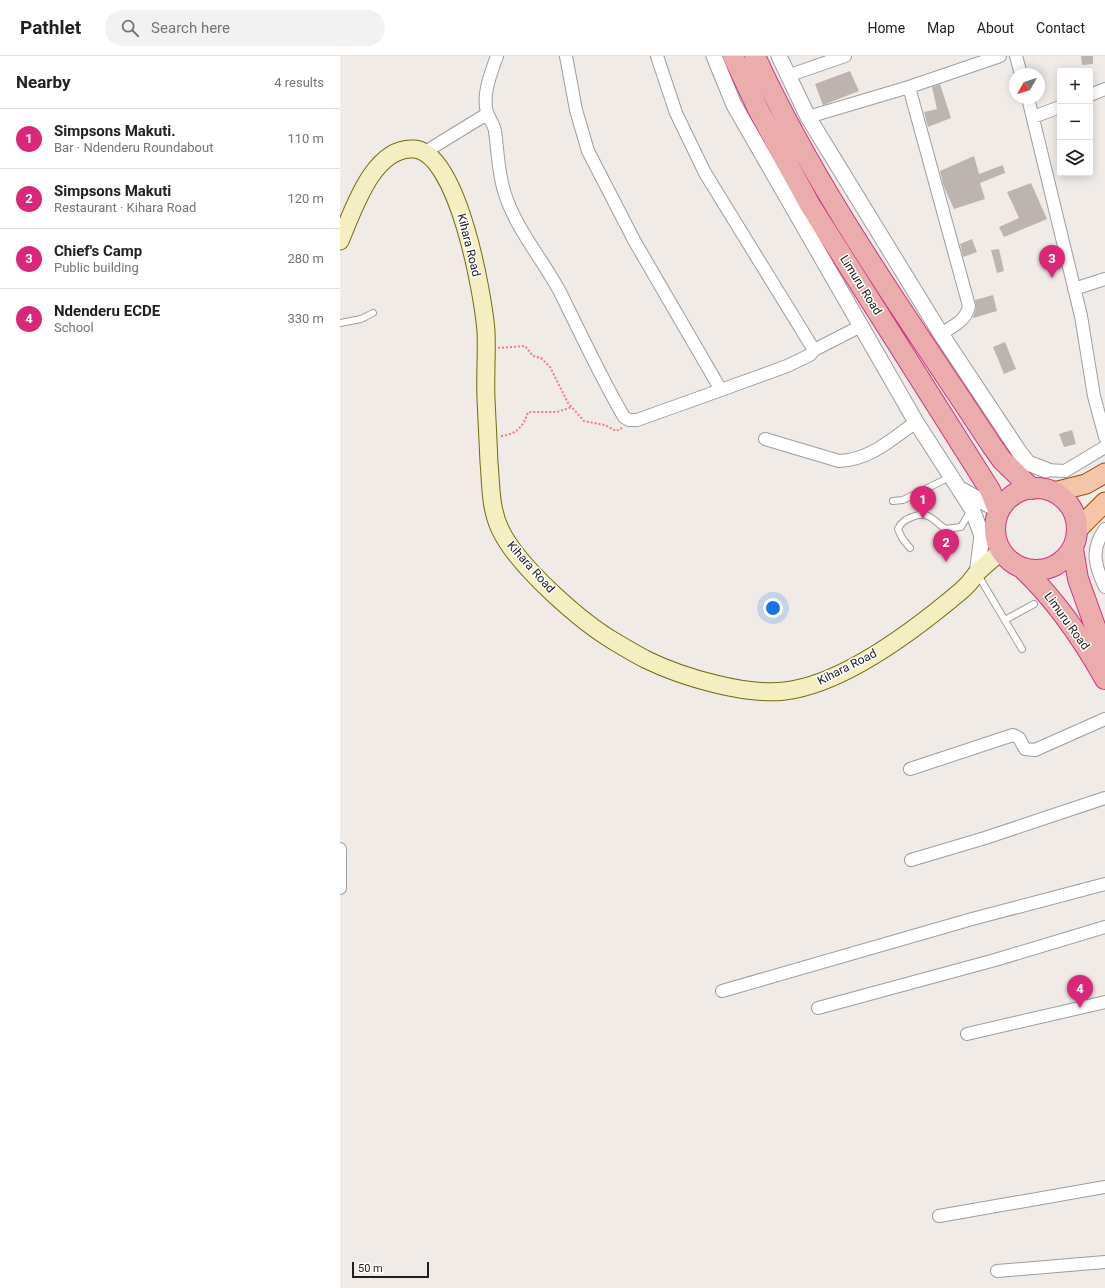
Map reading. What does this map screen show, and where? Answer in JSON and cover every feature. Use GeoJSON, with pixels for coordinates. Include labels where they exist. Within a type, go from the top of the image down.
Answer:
{"type":"FeatureCollection","features":[{"type":"Feature","properties":{"kind":"highway","name":"Limuru Road"},"geometry":{"type":"LineString","coordinates":[[733,56],[758,111],[810,205],[990,490],[998,510]]}},
{"type":"Feature","properties":{"kind":"highway","name":"Limuru Road"},"geometry":{"type":"LineString","coordinates":[[755,56],[772,93],[807,156],[857,240],[992,446],[1002,460],[1032,489]]}},
{"type":"Feature","properties":{"kind":"highway"},"geometry":{"type":"LineString","coordinates":[[1032,489],[1054,492],[1066,501],[1076,517],[1078,529],[1073,549],[1063,560],[1049,568],[1035,570],[1022,568],[1011,561],[996,542],[994,532],[998,510],[1011,496],[1032,489]]}},
{"type":"Feature","properties":{"kind":"highway","name":"Limuru Road"},"geometry":{"type":"LineString","coordinates":[[1073,549],[1078,579],[1105,654]]}},
{"type":"Feature","properties":{"kind":"highway","name":"Limuru Road"},"geometry":{"type":"LineString","coordinates":[[1022,568],[1050,595],[1093,658],[1105,679]]}},
{"type":"Feature","properties":{"kind":"main road"},"geometry":{"type":"LineString","coordinates":[[340,240],[364,185],[389,155],[405,148],[420,149],[425,152]]}},
{"type":"Feature","properties":{"kind":"main road","name":"Kihara Road"},"geometry":{"type":"LineString","coordinates":[[425,152],[446,175],[454,190],[476,272],[483,308],[486,348],[488,438],[492,503],[499,526],[508,543],[538,578],[577,615],[604,635],[647,660],[679,673],[729,687],[782,692],[823,681],[863,661],[921,622],[963,590],[977,574],[1002,551]]}},
{"type":"Feature","properties":{"kind":"main road"},"geometry":{"type":"LineString","coordinates":[[1054,492],[1086,484],[1105,474]]}},
{"type":"Feature","properties":{"kind":"main road"},"geometry":{"type":"LineString","coordinates":[[1078,529],[1105,502]]}},
{"type":"Feature","properties":{"kind":"street"},"geometry":{"type":"LineString","coordinates":[[497,56],[485,96],[487,114],[495,129],[502,186],[511,209],[554,281],[607,388],[628,420],[637,420],[788,366],[810,355],[814,350],[861,326]]}},
{"type":"Feature","properties":{"kind":"street"},"geometry":{"type":"LineString","coordinates":[[566,56],[576,110],[588,151],[635,242],[721,390]]}},
{"type":"Feature","properties":{"kind":"street"},"geometry":{"type":"LineString","coordinates":[[658,56],[679,120],[705,173],[814,350]]}},
{"type":"Feature","properties":{"kind":"street"},"geometry":{"type":"LineString","coordinates":[[714,56],[734,105],[916,422],[972,508],[982,536],[977,574]]}},
{"type":"Feature","properties":{"kind":"street"},"geometry":{"type":"LineString","coordinates":[[779,56],[787,76],[808,117],[941,334],[1028,463],[1046,470],[1065,471],[1105,447]]}},
{"type":"Feature","properties":{"kind":"street"},"geometry":{"type":"LineString","coordinates":[[787,76],[845,56]]}},
{"type":"Feature","properties":{"kind":"street"},"geometry":{"type":"LineString","coordinates":[[808,117],[909,87],[1000,56]]}},
{"type":"Feature","properties":{"kind":"street"},"geometry":{"type":"LineString","coordinates":[[1016,56],[1019,68]]}},
{"type":"Feature","properties":{"kind":"street"},"geometry":{"type":"LineString","coordinates":[[909,87],[969,306],[967,314],[962,320],[941,334]]}},
{"type":"Feature","properties":{"kind":"street"},"geometry":{"type":"LineString","coordinates":[[1093,94],[1105,89]]}},
{"type":"Feature","properties":{"kind":"street"},"geometry":{"type":"LineString","coordinates":[[1030,104],[1074,289],[1086,346],[1094,396],[1105,437]]}},
{"type":"Feature","properties":{"kind":"street"},"geometry":{"type":"LineString","coordinates":[[1033,117],[1057,108]]}},
{"type":"Feature","properties":{"kind":"street"},"geometry":{"type":"LineString","coordinates":[[425,152],[487,114]]}},
{"type":"Feature","properties":{"kind":"street"},"geometry":{"type":"LineString","coordinates":[[1074,289],[1105,279]]}},
{"type":"Feature","properties":{"kind":"street"},"geometry":{"type":"LineString","coordinates":[[765,439],[833,459],[848,461],[878,450],[916,422]]}},
{"type":"Feature","properties":{"kind":"street"},"geometry":{"type":"LineString","coordinates":[[955,482],[998,510]]}},
{"type":"Feature","properties":{"kind":"street"},"geometry":{"type":"LineString","coordinates":[[1105,529],[1097,547],[1094,561],[1105,587]]}},
{"type":"Feature","properties":{"kind":"street"},"geometry":{"type":"LineString","coordinates":[[910,770],[1013,735],[1019,738],[1025,749],[1035,750],[1105,719]]}},
{"type":"Feature","properties":{"kind":"street"},"geometry":{"type":"LineString","coordinates":[[911,860],[985,838],[1105,798]]}},
{"type":"Feature","properties":{"kind":"street"},"geometry":{"type":"LineString","coordinates":[[340,849],[340,888]]}},
{"type":"Feature","properties":{"kind":"street"},"geometry":{"type":"LineString","coordinates":[[722,991],[964,922],[1105,884]]}},
{"type":"Feature","properties":{"kind":"street"},"geometry":{"type":"LineString","coordinates":[[818,1008],[987,962],[1105,927]]}},
{"type":"Feature","properties":{"kind":"street"},"geometry":{"type":"LineString","coordinates":[[967,1034],[1105,1002]]}},
{"type":"Feature","properties":{"kind":"street"},"geometry":{"type":"LineString","coordinates":[[939,1216],[1105,1187]]}},
{"type":"Feature","properties":{"kind":"street"},"geometry":{"type":"LineString","coordinates":[[997,1271],[1105,1262]]}},
{"type":"Feature","properties":{"kind":"lane"},"geometry":{"type":"LineString","coordinates":[[340,322],[361,319],[373,313]]}},
{"type":"Feature","properties":{"kind":"lane"},"geometry":{"type":"LineString","coordinates":[[893,501],[903,500],[955,482]]}},
{"type":"Feature","properties":{"kind":"lane"},"geometry":{"type":"LineString","coordinates":[[910,548],[902,538],[898,529],[903,521],[921,513],[929,515],[945,529],[954,529],[961,527],[972,508]]}},
{"type":"Feature","properties":{"kind":"lane"},"geometry":{"type":"LineString","coordinates":[[977,574],[1022,649]]}},
{"type":"Feature","properties":{"kind":"lane"},"geometry":{"type":"LineString","coordinates":[[1005,620],[1034,604]]}},
{"type":"Feature","properties":{"kind":"path"},"geometry":{"type":"LineString","coordinates":[[486,348],[525,346],[533,356],[541,358],[550,367],[568,404],[584,421],[605,425],[616,431],[637,420]]}},
{"type":"Feature","properties":{"kind":"path"},"geometry":{"type":"LineString","coordinates":[[488,438],[510,435],[519,431],[528,412],[557,412],[572,407]]}},
{"type":"Feature","properties":{"kind":"building"},"geometry":{"type":"Polygon","coordinates":[[[1081,56],[1093,56],[1093,64],[1082,65],[1081,56]]]}},
{"type":"Feature","properties":{"kind":"building"},"geometry":{"type":"Polygon","coordinates":[[[850,71],[859,91],[823,105],[815,84],[850,71]]]}},
{"type":"Feature","properties":{"kind":"building"},"geometry":{"type":"Polygon","coordinates":[[[940,84],[951,118],[928,127],[924,112],[937,109],[932,87],[940,84]]]}},
{"type":"Feature","properties":{"kind":"building"},"geometry":{"type":"Polygon","coordinates":[[[974,156],[979,174],[1003,165],[1005,173],[980,183],[985,199],[954,209],[944,187],[940,171],[974,156]]]}},
{"type":"Feature","properties":{"kind":"building"},"geometry":{"type":"Polygon","coordinates":[[[1031,183],[1047,219],[1004,237],[999,227],[1019,218],[1007,192],[1031,183]]]}},
{"type":"Feature","properties":{"kind":"building"},"geometry":{"type":"Polygon","coordinates":[[[972,239],[977,252],[963,257],[960,244],[972,239]]]}},
{"type":"Feature","properties":{"kind":"building"},"geometry":{"type":"Polygon","coordinates":[[[999,249],[1004,271],[997,273],[991,250],[999,249]]]}},
{"type":"Feature","properties":{"kind":"building"},"geometry":{"type":"Polygon","coordinates":[[[993,295],[997,311],[973,318],[976,308],[975,300],[993,295]]]}},
{"type":"Feature","properties":{"kind":"building"},"geometry":{"type":"Polygon","coordinates":[[[1005,342],[1016,369],[1004,374],[993,347],[1005,342]]]}},
{"type":"Feature","properties":{"kind":"building"},"geometry":{"type":"Polygon","coordinates":[[[1072,430],[1076,444],[1064,447],[1059,434],[1072,430]]]}},
{"type":"Feature","properties":{"kind":"place","name":"Chief's Camp"},"geometry":{"type":"Point","coordinates":[1052,278]}},
{"type":"Feature","properties":{"kind":"place","name":"Simpsons Makuti."},"geometry":{"type":"Point","coordinates":[923,519]}},
{"type":"Feature","properties":{"kind":"place","name":"Simpsons Makuti"},"geometry":{"type":"Point","coordinates":[946,562]}},
{"type":"Feature","properties":{"kind":"place","name":"Ndenderu ECDE"},"geometry":{"type":"Point","coordinates":[1080,1008]}}]}
